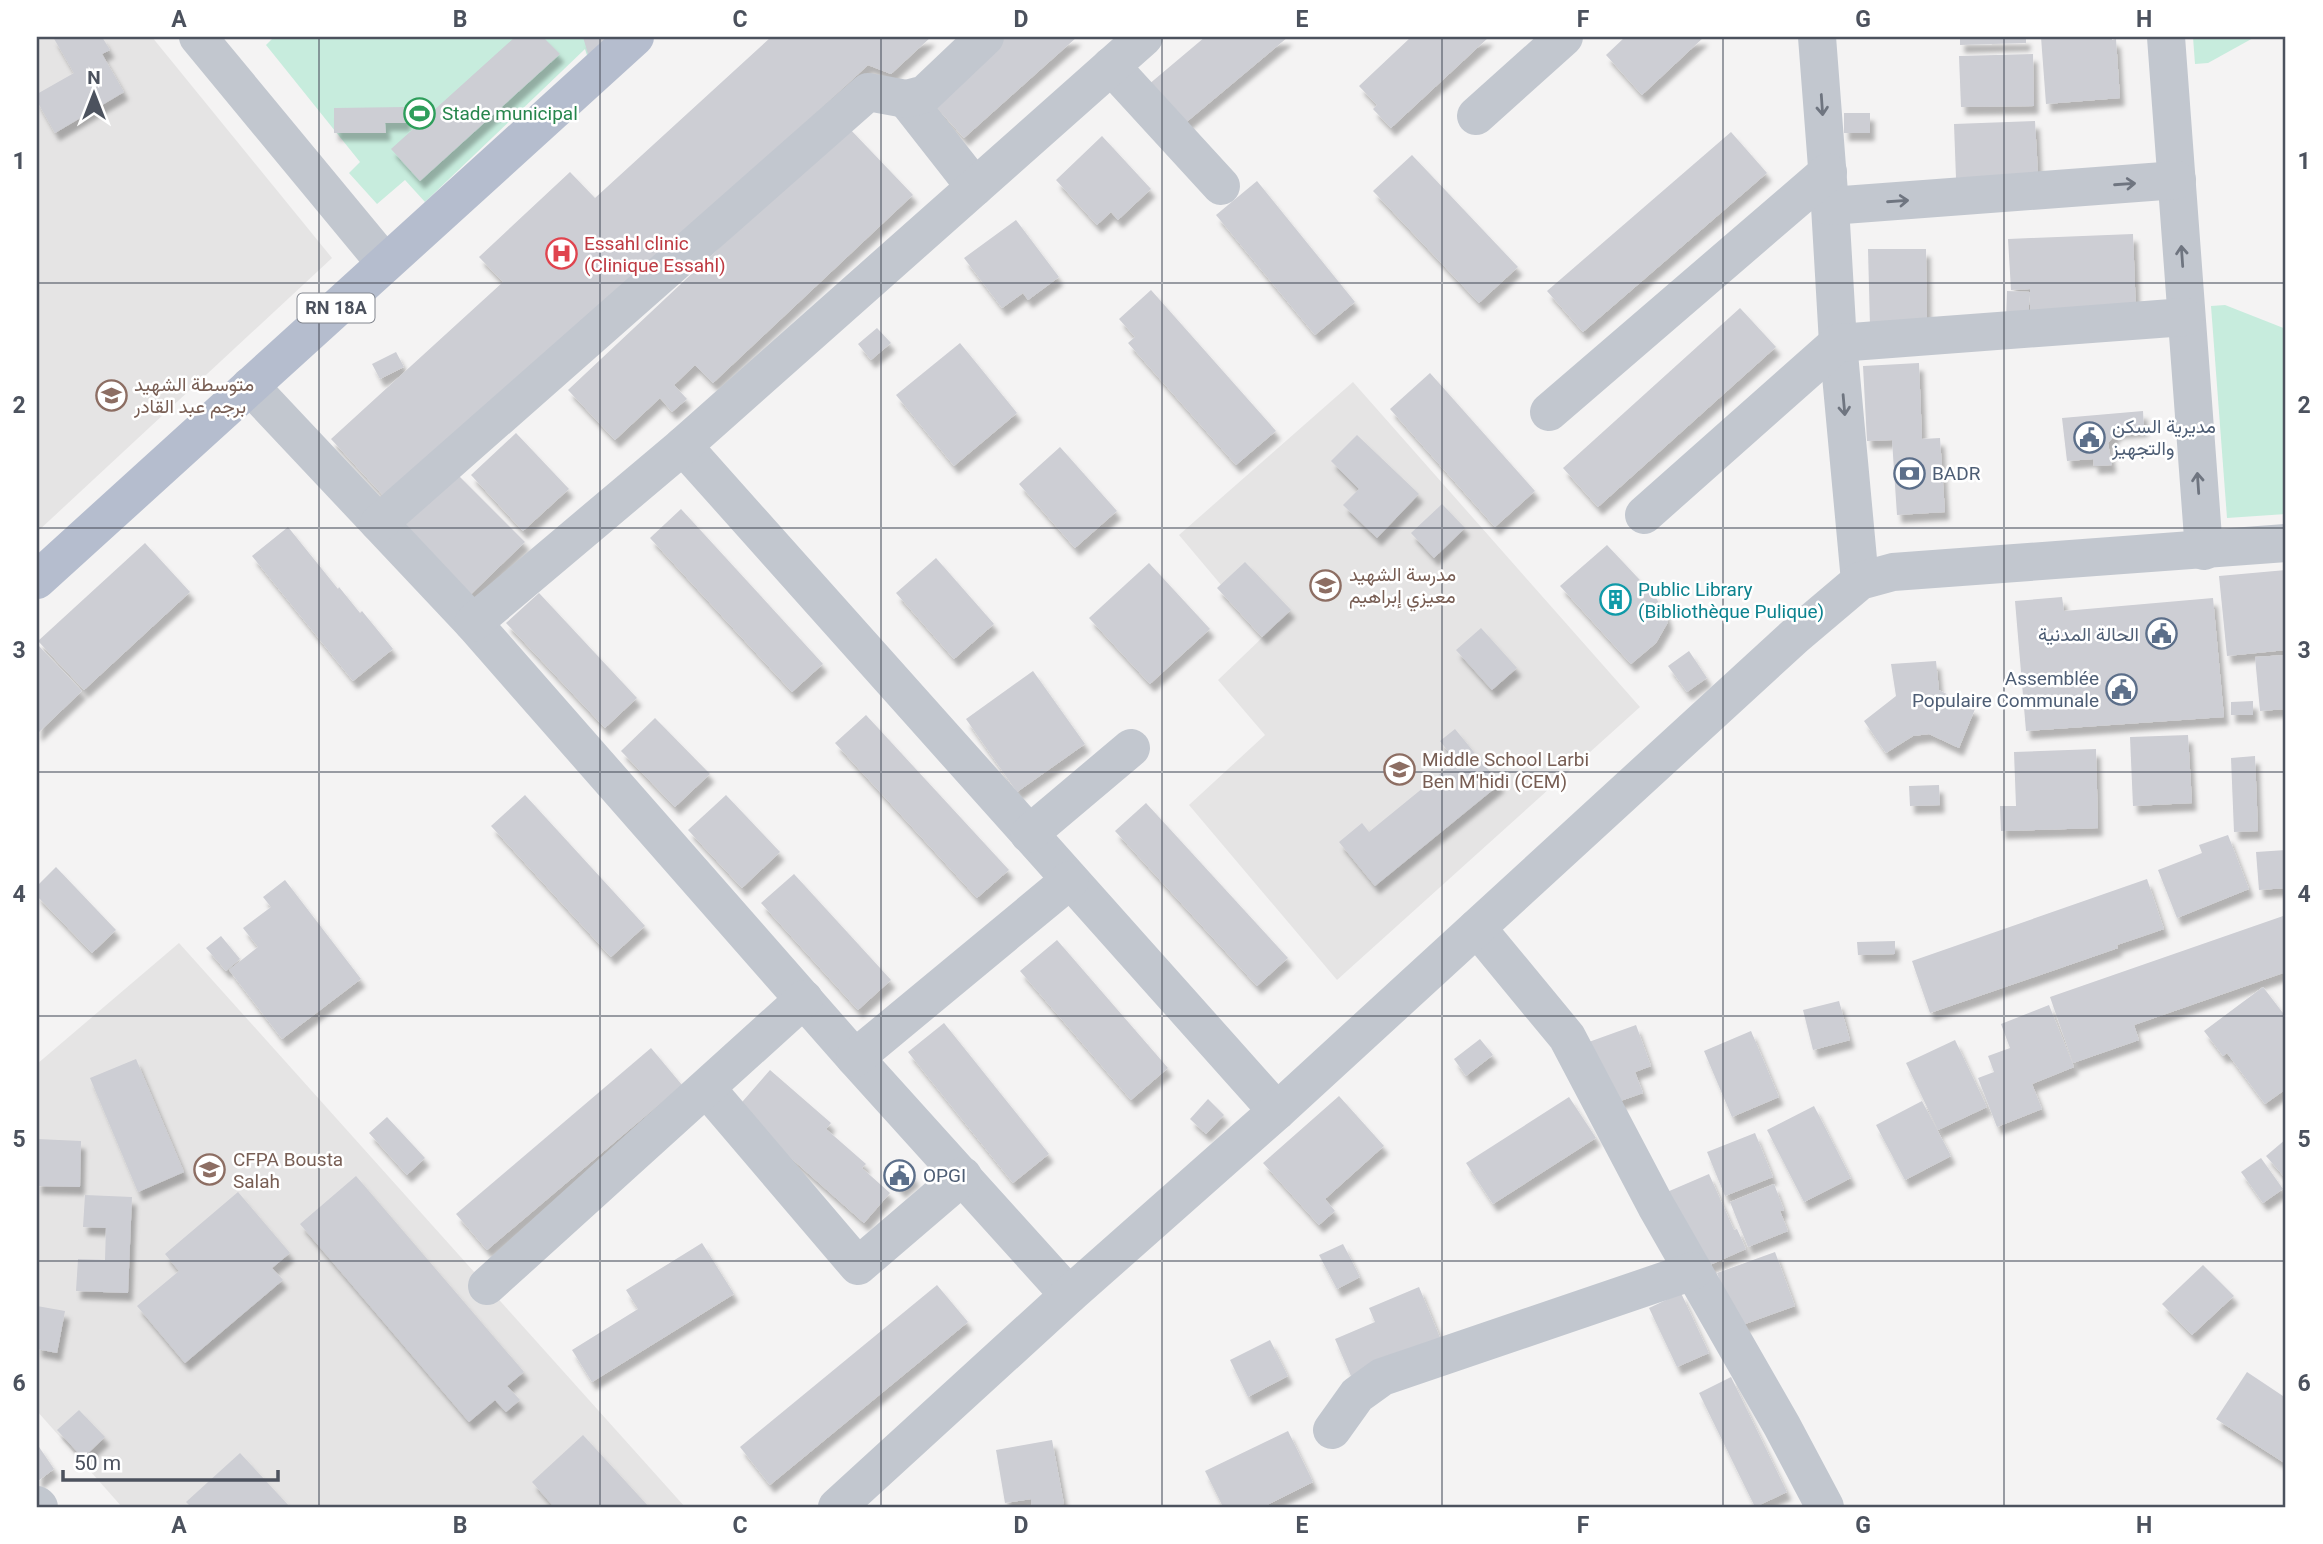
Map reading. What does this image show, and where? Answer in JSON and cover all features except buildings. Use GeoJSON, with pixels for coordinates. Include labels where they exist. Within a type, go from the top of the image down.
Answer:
{"type":"FeatureCollection","features":[{"type":"Feature","properties":{"kind":"main road","name":"RN 18A"},"geometry":{"type":"LineString","coordinates":[[37,580],[635,37]]}},
{"type":"Feature","properties":{"kind":"street"},"geometry":{"type":"LineString","coordinates":[[198,37],[385,263]]}},
{"type":"Feature","properties":{"kind":"street"},"geometry":{"type":"LineString","coordinates":[[379,523],[868,92],[906,99],[925,94],[985,37]]}},
{"type":"Feature","properties":{"kind":"street"},"geometry":{"type":"LineString","coordinates":[[473,623],[683,446],[1144,37]]}},
{"type":"Feature","properties":{"kind":"street"},"geometry":{"type":"LineString","coordinates":[[1476,116],[1564,37]]}},
{"type":"Feature","properties":{"kind":"street"},"geometry":{"type":"LineString","coordinates":[[1817,37],[1838,344],[1860,581]]}},
{"type":"Feature","properties":{"kind":"street"},"geometry":{"type":"LineString","coordinates":[[2166,37],[2204,551]]}},
{"type":"Feature","properties":{"kind":"street"},"geometry":{"type":"LineString","coordinates":[[1111,66],[1221,186]]}},
{"type":"Feature","properties":{"kind":"street"},"geometry":{"type":"LineString","coordinates":[[906,99],[975,187]]}},
{"type":"Feature","properties":{"kind":"street"},"geometry":{"type":"LineString","coordinates":[[1549,412],[1829,189],[2177,180]]}},
{"type":"Feature","properties":{"kind":"street"},"geometry":{"type":"LineString","coordinates":[[1644,515],[1838,344],[2185,317]]}},
{"type":"Feature","properties":{"kind":"street"},"geometry":{"type":"LineString","coordinates":[[250,386],[473,623],[855,1058],[1069,1295]]}},
{"type":"Feature","properties":{"kind":"street"},"geometry":{"type":"LineString","coordinates":[[683,446],[1276,1111]]}},
{"type":"Feature","properties":{"kind":"street"},"geometry":{"type":"LineString","coordinates":[[837,1507],[1276,1111],[1795,636],[1860,581],[1893,572],[2286,544]]}},
{"type":"Feature","properties":{"kind":"street"},"geometry":{"type":"LineString","coordinates":[[1030,834],[1131,748]]}},
{"type":"Feature","properties":{"kind":"street"},"geometry":{"type":"LineString","coordinates":[[855,1058],[1070,880]]}},
{"type":"Feature","properties":{"kind":"street"},"geometry":{"type":"LineString","coordinates":[[1476,928],[1567,1037],[1656,1206],[1782,1426],[1825,1507]]}},
{"type":"Feature","properties":{"kind":"street"},"geometry":{"type":"LineString","coordinates":[[487,1286],[804,999]]}},
{"type":"Feature","properties":{"kind":"street"},"geometry":{"type":"LineString","coordinates":[[707,1089],[858,1266],[963,1176]]}},
{"type":"Feature","properties":{"kind":"street"},"geometry":{"type":"LineString","coordinates":[[1332,1430],[1357,1395],[1382,1377],[1693,1271]]}},
{"type":"Feature","properties":{"kind":"shaded area","name":"متوسطة الشهيد برجم عبد القادر"},"geometry":{"type":"Polygon","coordinates":[[[37,37],[152,37],[332,258],[37,532],[37,37]]]}},
{"type":"Feature","properties":{"kind":"shaded area","name":"Middle School Larbi Ben M'hidi (CEM)"},"geometry":{"type":"Polygon","coordinates":[[[1353,382],[1640,707],[1337,980],[1189,805],[1265,735],[1218,680],[1264,636],[1179,535],[1353,382]]]}},
{"type":"Feature","properties":{"kind":"shaded area","name":"CFPA Bousta Salah"},"geometry":{"type":"Polygon","coordinates":[[[179,943],[685,1507],[122,1507],[37,1411],[37,1064],[179,943]]]}},
{"type":"Feature","properties":{"kind":"green space","name":"Stade municipal"},"geometry":{"type":"Polygon","coordinates":[[[274,37],[618,37],[590,64],[585,49],[425,202],[405,180],[377,204],[349,173],[360,162],[266,45],[274,37]]]}},
{"type":"Feature","properties":{"kind":"green space"},"geometry":{"type":"Polygon","coordinates":[[[2193,37],[2255,37],[2208,63],[2195,64],[2193,37]]]}},
{"type":"Feature","properties":{"kind":"green space"},"geometry":{"type":"Polygon","coordinates":[[[2225,305],[2286,329],[2286,514],[2227,518],[2211,306],[2225,305]]]}},
{"type":"Feature","properties":{"kind":"place","name":"Stade municipal"},"geometry":{"type":"Point","coordinates":[419,113]}},
{"type":"Feature","properties":{"kind":"place","name":"Essahl clinic (Clinique Essahl)"},"geometry":{"type":"Point","coordinates":[561,254]}},
{"type":"Feature","properties":{"kind":"place","name":"متوسطة الشهيد برجم عبد القادر"},"geometry":{"type":"Point","coordinates":[111,395]}},
{"type":"Feature","properties":{"kind":"place","name":"مديرية السكن والتجهيز"},"geometry":{"type":"Point","coordinates":[2089,437]}},
{"type":"Feature","properties":{"kind":"place","name":"BADR"},"geometry":{"type":"Point","coordinates":[1909,473]}},
{"type":"Feature","properties":{"kind":"place","name":"مدرسة الشهيد معيزي إبراهيم"},"geometry":{"type":"Point","coordinates":[1326,585]}},
{"type":"Feature","properties":{"kind":"place","name":"Public Library (Bibliothèque Pulique)"},"geometry":{"type":"Point","coordinates":[1615,600]}},
{"type":"Feature","properties":{"kind":"place","name":"الحالة المدنية"},"geometry":{"type":"Point","coordinates":[2162,634]}},
{"type":"Feature","properties":{"kind":"place","name":"Assemblée Populaire Communale"},"geometry":{"type":"Point","coordinates":[2122,689]}},
{"type":"Feature","properties":{"kind":"place","name":"Middle School Larbi Ben M'hidi (CEM)"},"geometry":{"type":"Point","coordinates":[1399,770]}},
{"type":"Feature","properties":{"kind":"place","name":"CFPA Bousta Salah"},"geometry":{"type":"Point","coordinates":[210,1170]}},
{"type":"Feature","properties":{"kind":"place","name":"OPGI"},"geometry":{"type":"Point","coordinates":[900,1175]}}]}
